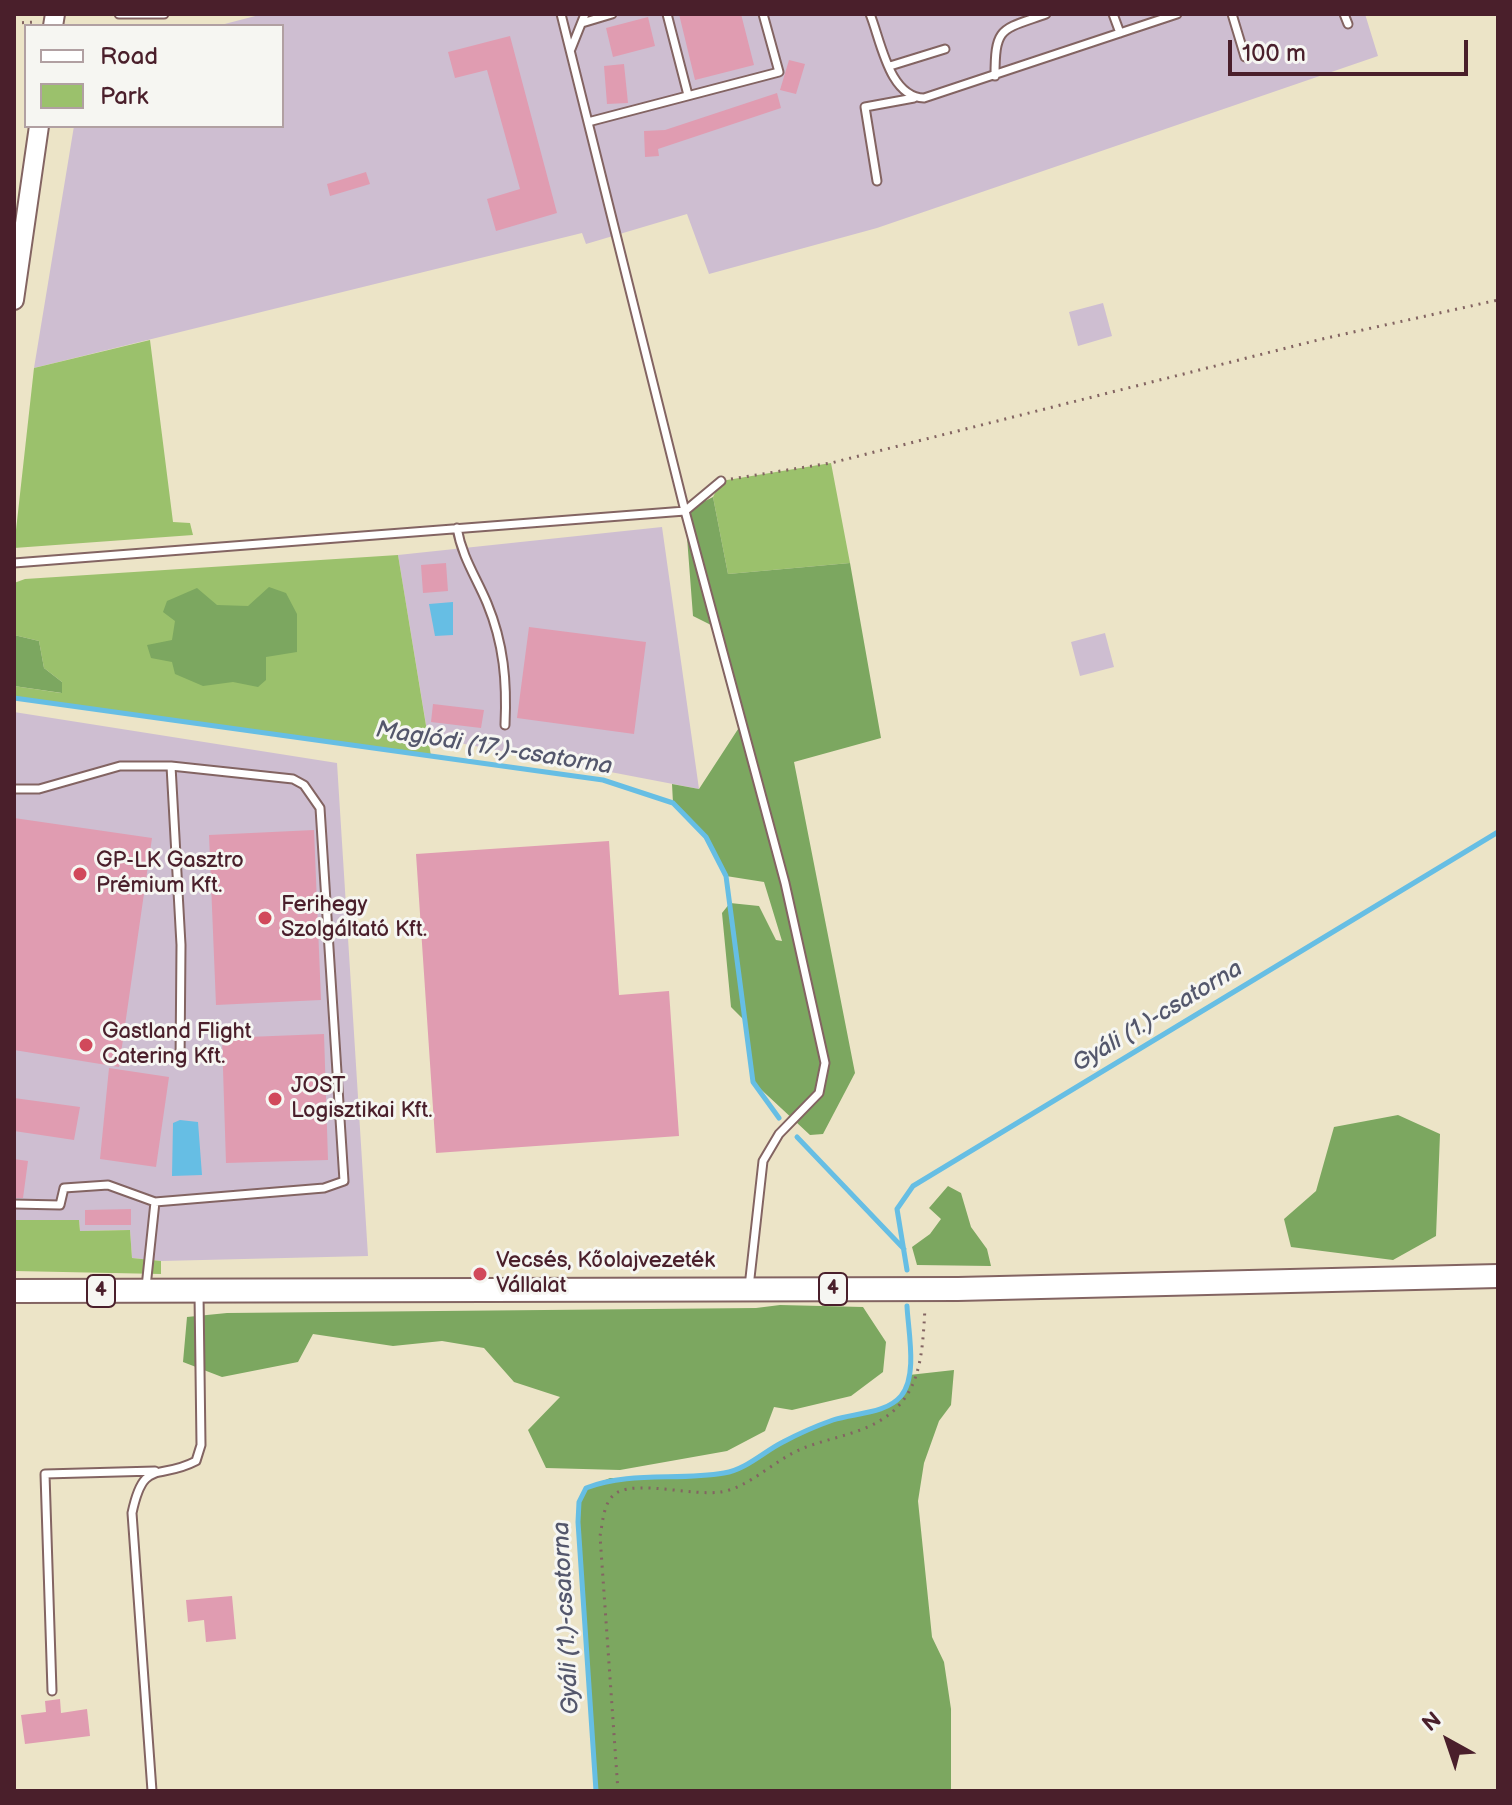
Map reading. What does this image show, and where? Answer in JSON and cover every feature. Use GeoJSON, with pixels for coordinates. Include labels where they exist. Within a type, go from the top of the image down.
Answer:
{"type":"FeatureCollection","features":[{"type":"Feature","properties":{"kind":"main road"},"geometry":{"type":"LineString","coordinates":[[14,300],[39,128]]}},
{"type":"Feature","properties":{"kind":"main road","name":"4"},"geometry":{"type":"LineString","coordinates":[[14,1291],[958,1289],[1498,1276]]}},
{"type":"Feature","properties":{"kind":"lane"},"geometry":{"type":"LineString","coordinates":[[119,14],[164,14]]}},
{"type":"Feature","properties":{"kind":"lane"},"geometry":{"type":"LineString","coordinates":[[561,14],[685,511],[785,883],[825,1063],[819,1093],[779,1134],[763,1161],[748,1289]]}},
{"type":"Feature","properties":{"kind":"lane"},"geometry":{"type":"LineString","coordinates":[[570,51],[584,18],[612,14]]}},
{"type":"Feature","properties":{"kind":"lane"},"geometry":{"type":"LineString","coordinates":[[667,14],[688,95]]}},
{"type":"Feature","properties":{"kind":"lane"},"geometry":{"type":"LineString","coordinates":[[588,122],[779,72],[763,14]]}},
{"type":"Feature","properties":{"kind":"lane"},"geometry":{"type":"LineString","coordinates":[[870,14],[901,89],[914,98]]}},
{"type":"Feature","properties":{"kind":"lane"},"geometry":{"type":"LineString","coordinates":[[995,76],[995,44],[1000,35],[1046,14]]}},
{"type":"Feature","properties":{"kind":"lane"},"geometry":{"type":"LineString","coordinates":[[1113,14],[1120,33]]}},
{"type":"Feature","properties":{"kind":"lane"},"geometry":{"type":"LineString","coordinates":[[877,181],[865,107],[914,98],[933,98],[1177,14]]}},
{"type":"Feature","properties":{"kind":"lane"},"geometry":{"type":"LineString","coordinates":[[1232,14],[1245,57]]}},
{"type":"Feature","properties":{"kind":"lane"},"geometry":{"type":"LineString","coordinates":[[1344,14],[1348,24]]}},
{"type":"Feature","properties":{"kind":"lane"},"geometry":{"type":"LineString","coordinates":[[890,66],[945,49]]}},
{"type":"Feature","properties":{"kind":"lane"},"geometry":{"type":"LineString","coordinates":[[14,563],[685,511],[721,481]]}},
{"type":"Feature","properties":{"kind":"lane"},"geometry":{"type":"LineString","coordinates":[[457,528],[460,548],[487,602],[502,647],[507,680],[505,725]]}},
{"type":"Feature","properties":{"kind":"lane"},"geometry":{"type":"LineString","coordinates":[[14,789],[50,787],[120,766],[171,766],[293,779],[304,785],[320,808],[344,1181],[324,1188],[155,1202],[108,1185],[64,1188],[60,1205],[14,1204]]}},
{"type":"Feature","properties":{"kind":"lane"},"geometry":{"type":"LineString","coordinates":[[171,766],[181,945],[180,1063]]}},
{"type":"Feature","properties":{"kind":"lane"},"geometry":{"type":"LineString","coordinates":[[146,1292],[155,1202]]}},
{"type":"Feature","properties":{"kind":"lane"},"geometry":{"type":"LineString","coordinates":[[52,1691],[45,1474],[155,1471],[183,1468],[196,1461],[201,1445],[199,1292]]}},
{"type":"Feature","properties":{"kind":"lane"},"geometry":{"type":"LineString","coordinates":[[152,1791],[132,1513],[137,1487],[155,1471]]}},
{"type":"Feature","properties":{"kind":"path"},"geometry":{"type":"LineString","coordinates":[[14,23],[54,21]]}},
{"type":"Feature","properties":{"kind":"path"},"geometry":{"type":"LineString","coordinates":[[721,481],[831,463],[1322,339],[1498,300]]}},
{"type":"Feature","properties":{"kind":"path"},"geometry":{"type":"LineString","coordinates":[[618,1791],[600,1536],[610,1498],[619,1491],[724,1492],[800,1449],[868,1427],[894,1412],[911,1393],[923,1343],[926,1301]]}},
{"type":"Feature","properties":{"kind":"shaded area"},"geometry":{"type":"Polygon","coordinates":[[[263,14],[1365,14],[1378,56],[877,228],[709,274],[687,214],[586,244],[582,233],[34,368],[74,128],[284,128],[284,24],[225,24],[263,14]]]}},
{"type":"Feature","properties":{"kind":"shaded area"},"geometry":{"type":"Polygon","coordinates":[[[1103,303],[1112,336],[1078,346],[1069,312],[1103,303]]]}},
{"type":"Feature","properties":{"kind":"shaded area"},"geometry":{"type":"Polygon","coordinates":[[[662,527],[699,789],[428,737],[398,555],[662,527]]]}},
{"type":"Feature","properties":{"kind":"shaded area"},"geometry":{"type":"Polygon","coordinates":[[[1105,633],[1114,667],[1080,676],[1071,642],[1105,633]]]}},
{"type":"Feature","properties":{"kind":"shaded area"},"geometry":{"type":"Polygon","coordinates":[[[14,712],[337,763],[368,1256],[161,1261],[132,1258],[130,1230],[80,1231],[79,1220],[14,1220],[14,712]]]}},
{"type":"Feature","properties":{"kind":"green space"},"geometry":{"type":"Polygon","coordinates":[[[150,340],[173,522],[190,523],[193,535],[14,548],[34,368],[150,340]]]}},
{"type":"Feature","properties":{"kind":"green space"},"geometry":{"type":"Polygon","coordinates":[[[831,463],[850,563],[728,574],[713,497],[721,481],[831,463]]]}},
{"type":"Feature","properties":{"kind":"green space"},"geometry":{"type":"Polygon","coordinates":[[[713,497],[728,574],[850,563],[881,738],[794,762],[855,1073],[823,1134],[810,1135],[753,1082],[745,1021],[731,1007],[722,913],[730,903],[759,906],[776,940],[782,941],[764,882],[726,876],[706,837],[673,803],[672,784],[699,789],[742,723],[717,628],[693,616],[685,511],[713,497]]]}},
{"type":"Feature","properties":{"kind":"green space"},"geometry":{"type":"Polygon","coordinates":[[[398,555],[431,756],[14,698],[14,686],[61,693],[62,682],[44,668],[39,641],[14,635],[14,583],[25,579],[398,555]]]}},
{"type":"Feature","properties":{"kind":"green space"},"geometry":{"type":"Polygon","coordinates":[[[269,587],[286,593],[297,614],[297,652],[266,657],[266,680],[258,687],[233,682],[203,686],[175,674],[172,662],[151,658],[147,645],[172,640],[175,621],[163,612],[167,601],[197,588],[217,605],[248,606],[269,587]]]}},
{"type":"Feature","properties":{"kind":"green space"},"geometry":{"type":"Polygon","coordinates":[[[14,635],[39,641],[44,668],[62,682],[62,693],[14,686],[14,635]]]}},
{"type":"Feature","properties":{"kind":"green space"},"geometry":{"type":"Polygon","coordinates":[[[1398,1115],[1440,1134],[1436,1236],[1393,1260],[1291,1247],[1284,1219],[1316,1191],[1334,1127],[1398,1115]]]}},
{"type":"Feature","properties":{"kind":"green space"},"geometry":{"type":"Polygon","coordinates":[[[948,1186],[961,1193],[971,1227],[987,1249],[991,1266],[917,1265],[912,1247],[930,1234],[941,1219],[929,1208],[948,1186]]]}},
{"type":"Feature","properties":{"kind":"green space"},"geometry":{"type":"Polygon","coordinates":[[[14,1220],[79,1220],[80,1231],[130,1230],[132,1258],[161,1261],[161,1274],[14,1271],[14,1220]]]}},
{"type":"Feature","properties":{"kind":"green space"},"geometry":{"type":"Polygon","coordinates":[[[780,1305],[863,1307],[886,1342],[883,1372],[851,1396],[792,1410],[774,1407],[765,1431],[727,1451],[620,1470],[546,1468],[528,1430],[560,1397],[514,1382],[484,1348],[442,1341],[393,1346],[313,1334],[298,1362],[222,1377],[183,1362],[187,1317],[227,1313],[756,1308],[780,1305]]]}},
{"type":"Feature","properties":{"kind":"green space"},"geometry":{"type":"Polygon","coordinates":[[[954,1370],[951,1405],[939,1421],[924,1463],[918,1501],[932,1637],[944,1662],[951,1709],[951,1791],[596,1791],[579,1522],[579,1502],[586,1488],[610,1478],[692,1478],[729,1473],[781,1443],[834,1420],[887,1407],[902,1395],[909,1375],[954,1370]]]}},
{"type":"Feature","properties":{"kind":"water"},"geometry":{"type":"Polygon","coordinates":[[[453,602],[453,635],[435,636],[429,604],[453,602]]]}},
{"type":"Feature","properties":{"kind":"water"},"geometry":{"type":"Polygon","coordinates":[[[180,1120],[198,1122],[202,1175],[172,1176],[173,1123],[180,1120]]]}},
{"type":"Feature","properties":{"kind":"building"},"geometry":{"type":"Polygon","coordinates":[[[679,14],[741,14],[754,65],[695,80],[679,14]]]}},
{"type":"Feature","properties":{"kind":"building"},"geometry":{"type":"Polygon","coordinates":[[[648,17],[655,46],[613,57],[606,28],[648,17]]]}},
{"type":"Feature","properties":{"kind":"building"},"geometry":{"type":"Polygon","coordinates":[[[510,36],[557,213],[496,231],[487,199],[520,189],[487,70],[455,78],[448,52],[510,36]]]}},
{"type":"Feature","properties":{"kind":"building"},"geometry":{"type":"Polygon","coordinates":[[[789,60],[805,64],[796,94],[780,90],[789,60]]]}},
{"type":"Feature","properties":{"kind":"building"},"geometry":{"type":"Polygon","coordinates":[[[624,64],[628,103],[607,104],[604,66],[624,64]]]}},
{"type":"Feature","properties":{"kind":"building"},"geometry":{"type":"Polygon","coordinates":[[[777,93],[781,108],[658,149],[659,156],[645,157],[644,131],[665,130],[777,93]]]}},
{"type":"Feature","properties":{"kind":"building"},"geometry":{"type":"Polygon","coordinates":[[[366,172],[370,184],[330,196],[327,184],[366,172]]]}},
{"type":"Feature","properties":{"kind":"building"},"geometry":{"type":"Polygon","coordinates":[[[446,563],[448,591],[423,593],[421,565],[446,563]]]}},
{"type":"Feature","properties":{"kind":"building"},"geometry":{"type":"Polygon","coordinates":[[[529,627],[646,642],[634,734],[517,718],[529,627]]]}},
{"type":"Feature","properties":{"kind":"building"},"geometry":{"type":"Polygon","coordinates":[[[433,704],[484,710],[481,728],[431,722],[433,704]]]}},
{"type":"Feature","properties":{"kind":"building"},"geometry":{"type":"Polygon","coordinates":[[[14,818],[152,838],[119,1067],[14,1050],[14,818]]]}},
{"type":"Feature","properties":{"kind":"building","name":"Ferihegy Szolgáltató Kft."},"geometry":{"type":"Polygon","coordinates":[[[314,830],[321,1000],[216,1005],[209,835],[314,830]]]}},
{"type":"Feature","properties":{"kind":"building"},"geometry":{"type":"Polygon","coordinates":[[[609,841],[619,995],[669,991],[679,1136],[436,1153],[416,854],[609,841]]]}},
{"type":"Feature","properties":{"kind":"building","name":"JOST Logisztikai Kft."},"geometry":{"type":"Polygon","coordinates":[[[324,1034],[328,1160],[226,1163],[222,1038],[324,1034]]]}},
{"type":"Feature","properties":{"kind":"building"},"geometry":{"type":"Polygon","coordinates":[[[109,1068],[169,1077],[156,1167],[100,1159],[109,1068]]]}},
{"type":"Feature","properties":{"kind":"building"},"geometry":{"type":"Polygon","coordinates":[[[14,1098],[80,1107],[74,1140],[14,1131],[14,1098]]]}},
{"type":"Feature","properties":{"kind":"building"},"geometry":{"type":"Polygon","coordinates":[[[14,1159],[28,1161],[23,1198],[14,1198],[14,1159]]]}},
{"type":"Feature","properties":{"kind":"building"},"geometry":{"type":"Polygon","coordinates":[[[131,1209],[131,1225],[85,1225],[85,1210],[131,1209]]]}},
{"type":"Feature","properties":{"kind":"building"},"geometry":{"type":"Polygon","coordinates":[[[232,1596],[236,1639],[206,1642],[204,1620],[188,1622],[186,1600],[232,1596]]]}},
{"type":"Feature","properties":{"kind":"building"},"geometry":{"type":"Polygon","coordinates":[[[60,1699],[61,1713],[87,1709],[90,1736],[25,1744],[21,1715],[46,1712],[45,1701],[60,1699]]]}},
{"type":"Feature","properties":{"kind":"waterway","name":"Maglódi (17.)-csatorna"},"geometry":{"type":"LineString","coordinates":[[14,698],[603,780],[673,803],[706,837],[726,876],[753,1082],[779,1118]]}},
{"type":"Feature","properties":{"kind":"waterway","name":"Gyáli (1.)-csatorna"},"geometry":{"type":"LineString","coordinates":[[907,1270],[897,1209],[913,1186],[1498,832]]}},
{"type":"Feature","properties":{"kind":"waterway","name":"Maglódi (17.)-csatorna"},"geometry":{"type":"LineString","coordinates":[[797,1137],[904,1249]]}},
{"type":"Feature","properties":{"kind":"waterway","name":"Gyáli (1.)-csatorna"},"geometry":{"type":"LineString","coordinates":[[596,1791],[578,1522],[579,1502],[586,1488],[637,1478],[732,1471],[814,1427],[895,1402],[906,1387],[911,1365],[907,1306]]}},
{"type":"Feature","properties":{"kind":"place","name":"GP-LK Gasztro Prémium Kft."},"geometry":{"type":"Point","coordinates":[80,874]}},
{"type":"Feature","properties":{"kind":"place","name":"Ferihegy Szolgáltató Kft."},"geometry":{"type":"Point","coordinates":[265,918]}},
{"type":"Feature","properties":{"kind":"place","name":"Gastland Flight Catering Kft."},"geometry":{"type":"Point","coordinates":[86,1045]}},
{"type":"Feature","properties":{"kind":"place","name":"JOST Logisztikai Kft."},"geometry":{"type":"Point","coordinates":[275,1099]}},
{"type":"Feature","properties":{"kind":"place","name":"Vecsés, Kőolajvezeték Vállalat"},"geometry":{"type":"Point","coordinates":[480,1274]}}]}
